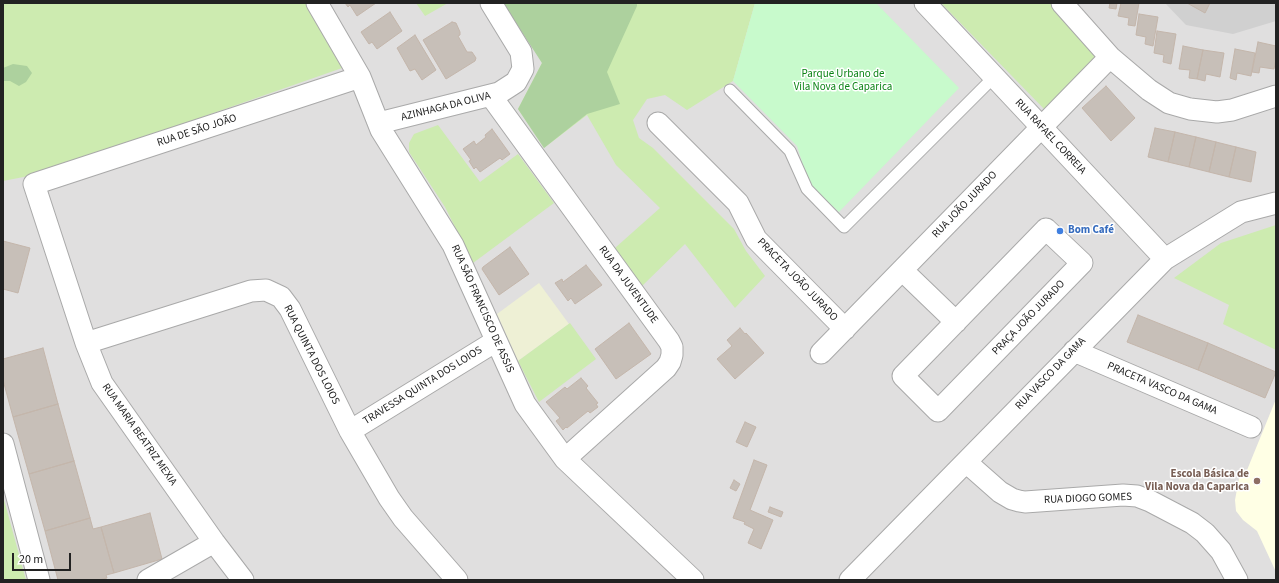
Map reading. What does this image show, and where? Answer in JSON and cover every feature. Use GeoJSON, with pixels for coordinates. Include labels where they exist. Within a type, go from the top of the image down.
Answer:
{"type":"FeatureCollection","features":[{"type":"Feature","properties":{"kind":"street","name":"RUA SÃO FRANCISCO DE ASSIS"},"geometry":{"type":"LineString","coordinates":[[317,3],[360,77],[379,123],[453,245],[525,404],[565,459],[693,580]]}},
{"type":"Feature","properties":{"kind":"street","name":"AZINHAGA DA OLIVA"},"geometry":{"type":"LineString","coordinates":[[379,123],[491,96],[499,93],[516,82],[523,69],[521,52],[491,3]]}},
{"type":"Feature","properties":{"kind":"street"},"geometry":{"type":"LineString","coordinates":[[1062,3],[1110,57],[1149,90],[1169,103],[1190,109],[1217,112],[1232,110],[1276,96]]}},
{"type":"Feature","properties":{"kind":"street","name":"RUA RAFAEL CORREIA"},"geometry":{"type":"LineString","coordinates":[[930,9],[1165,259]]}},
{"type":"Feature","properties":{"kind":"street","name":"RUA JOÃO JURADO"},"geometry":{"type":"LineString","coordinates":[[821,353],[1110,57]]}},
{"type":"Feature","properties":{"kind":"street","name":"RUA DE SÃO JOÃO"},"geometry":{"type":"LineString","coordinates":[[34,184],[360,77]]}},
{"type":"Feature","properties":{"kind":"street","name":"RUA DA JUVENTUDE"},"geometry":{"type":"LineString","coordinates":[[491,96],[672,347],[672,355],[666,368],[565,459]]}},
{"type":"Feature","properties":{"kind":"street","name":"PRACETA JOÃO JURADO"},"geometry":{"type":"LineString","coordinates":[[658,122],[738,204],[756,239],[845,328]]}},
{"type":"Feature","properties":{"kind":"street","name":"RUA MARIA BEATRIZ MEXIA"},"geometry":{"type":"LineString","coordinates":[[34,184],[86,343],[102,382],[214,542],[243,580]]}},
{"type":"Feature","properties":{"kind":"street","name":"RUA VASCO DA GAMA"},"geometry":{"type":"LineString","coordinates":[[850,580],[1165,259],[1241,212],[1276,203]]}},
{"type":"Feature","properties":{"kind":"street","name":"PRAÇA JOÃO JURADO"},"geometry":{"type":"LineString","coordinates":[[1046,228],[1082,263],[938,411],[903,376],[956,322],[1046,228]]}},
{"type":"Feature","properties":{"kind":"street"},"geometry":{"type":"LineString","coordinates":[[902,270],[956,322]]}},
{"type":"Feature","properties":{"kind":"street","name":"RUA QUINTA DOS LOIOS"},"geometry":{"type":"LineString","coordinates":[[86,343],[251,290],[266,290],[280,297],[290,309],[350,431],[389,498],[403,518],[457,580]]}},
{"type":"Feature","properties":{"kind":"street","name":"TRAVESSA QUINTA DOS LOIOS"},"geometry":{"type":"LineString","coordinates":[[350,431],[496,341]]}},
{"type":"Feature","properties":{"kind":"street","name":"PRACETA VASCO DA GAMA"},"geometry":{"type":"LineString","coordinates":[[1074,351],[1251,427]]}},
{"type":"Feature","properties":{"kind":"street"},"geometry":{"type":"LineString","coordinates":[[3,444],[39,580]]}},
{"type":"Feature","properties":{"kind":"street","name":"RUA DIOGO GOMES"},"geometry":{"type":"LineString","coordinates":[[966,462],[1000,492],[1019,501],[1025,502],[1123,495],[1137,496],[1150,501],[1192,523],[1205,533],[1221,551],[1237,580]]}},
{"type":"Feature","properties":{"kind":"street"},"geometry":{"type":"LineString","coordinates":[[148,580],[214,542]]}},
{"type":"Feature","properties":{"kind":"lane"},"geometry":{"type":"LineString","coordinates":[[730,90],[790,151],[807,189],[844,227],[994,77]]}},
{"type":"Feature","properties":{"kind":"shaded area"},"geometry":{"type":"Polygon","coordinates":[[[3,3],[1276,3],[1276,580],[3,580],[3,3]]]}},
{"type":"Feature","properties":{"kind":"shaded area"},"geometry":{"type":"Polygon","coordinates":[[[1165,3],[1276,3],[1276,21],[1233,34],[1186,25],[1165,3]]]}},
{"type":"Feature","properties":{"kind":"shaded area"},"geometry":{"type":"Polygon","coordinates":[[[539,283],[569,324],[518,361],[497,314],[539,283]]]}},
{"type":"Feature","properties":{"kind":"shaded area","name":"Escola Básica de Vila Nova da Caparica"},"geometry":{"type":"Polygon","coordinates":[[[1276,399],[1276,572],[1257,531],[1243,520],[1236,511],[1235,500],[1240,473],[1245,475],[1276,399]]]}},
{"type":"Feature","properties":{"kind":"green space"},"geometry":{"type":"Polygon","coordinates":[[[3,3],[307,3],[345,67],[39,174],[3,181],[3,3]]]}},
{"type":"Feature","properties":{"kind":"green space"},"geometry":{"type":"Polygon","coordinates":[[[416,3],[448,3],[425,16],[416,3]]]}},
{"type":"Feature","properties":{"kind":"green space"},"geometry":{"type":"Polygon","coordinates":[[[503,3],[637,3],[607,72],[620,104],[587,114],[544,148],[518,109],[542,63],[503,3]]]}},
{"type":"Feature","properties":{"kind":"green space"},"geometry":{"type":"Polygon","coordinates":[[[508,3],[755,3],[733,81],[687,110],[665,95],[647,99],[633,120],[639,138],[653,148],[734,229],[746,251],[765,276],[735,308],[685,244],[642,286],[615,248],[660,208],[616,165],[587,115],[544,148],[518,109],[542,63],[508,3]]]}},
{"type":"Feature","properties":{"kind":"green space","name":"Parque Urbano de Vila Nova de Caparica"},"geometry":{"type":"Polygon","coordinates":[[[755,3],[876,3],[959,88],[839,212],[809,184],[797,146],[733,81],[755,3]]]}},
{"type":"Feature","properties":{"kind":"green space"},"geometry":{"type":"Polygon","coordinates":[[[941,3],[1050,3],[1099,54],[1046,111],[941,3]]]}},
{"type":"Feature","properties":{"kind":"green space"},"geometry":{"type":"Polygon","coordinates":[[[13,64],[27,66],[32,73],[26,82],[19,86],[10,81],[3,81],[3,68],[13,64]]]}},
{"type":"Feature","properties":{"kind":"green space"},"geometry":{"type":"Polygon","coordinates":[[[438,125],[480,182],[518,154],[554,203],[473,263],[445,207],[409,152],[409,143],[414,134],[438,125]]]}},
{"type":"Feature","properties":{"kind":"green space"},"geometry":{"type":"Polygon","coordinates":[[[1276,225],[1276,350],[1223,324],[1229,305],[1174,278],[1221,243],[1276,225]]]}},
{"type":"Feature","properties":{"kind":"green space"},"geometry":{"type":"Polygon","coordinates":[[[570,323],[596,359],[539,402],[518,361],[570,323]]]}},
{"type":"Feature","properties":{"kind":"green space"},"geometry":{"type":"Polygon","coordinates":[[[3,496],[26,580],[3,580],[3,496]]]}},
{"type":"Feature","properties":{"kind":"building"},"geometry":{"type":"Polygon","coordinates":[[[345,3],[376,3],[357,16],[350,5],[348,7],[345,3]]]}},
{"type":"Feature","properties":{"kind":"building"},"geometry":{"type":"Polygon","coordinates":[[[1110,3],[1117,3],[1116,9],[1109,8],[1110,3]]]}},
{"type":"Feature","properties":{"kind":"building"},"geometry":{"type":"Polygon","coordinates":[[[1121,3],[1139,3],[1135,26],[1128,25],[1129,18],[1118,16],[1121,3]]]}},
{"type":"Feature","properties":{"kind":"building"},"geometry":{"type":"Polygon","coordinates":[[[1187,3],[1210,3],[1205,13],[1187,3]]]}},
{"type":"Feature","properties":{"kind":"building"},"geometry":{"type":"Polygon","coordinates":[[[390,12],[402,31],[377,49],[372,42],[369,44],[361,32],[390,12]]]}},
{"type":"Feature","properties":{"kind":"building"},"geometry":{"type":"Polygon","coordinates":[[[1139,14],[1158,17],[1153,46],[1145,44],[1146,37],[1136,35],[1139,14]]]}},
{"type":"Feature","properties":{"kind":"building"},"geometry":{"type":"Polygon","coordinates":[[[452,22],[456,23],[460,32],[460,35],[458,36],[467,52],[472,52],[476,58],[475,61],[446,79],[423,40],[452,22]]]}},
{"type":"Feature","properties":{"kind":"building"},"geometry":{"type":"Polygon","coordinates":[[[1157,31],[1176,34],[1171,64],[1163,62],[1164,55],[1154,53],[1157,31]]]}},
{"type":"Feature","properties":{"kind":"building"},"geometry":{"type":"Polygon","coordinates":[[[415,35],[436,70],[422,80],[415,69],[410,71],[397,48],[415,35]]]}},
{"type":"Feature","properties":{"kind":"building"},"geometry":{"type":"Polygon","coordinates":[[[1258,42],[1276,46],[1274,69],[1260,67],[1259,73],[1252,72],[1258,42]]]}},
{"type":"Feature","properties":{"kind":"building"},"geometry":{"type":"Polygon","coordinates":[[[1183,46],[1203,50],[1197,79],[1189,78],[1190,70],[1179,69],[1183,46]]]}},
{"type":"Feature","properties":{"kind":"building"},"geometry":{"type":"Polygon","coordinates":[[[1235,49],[1255,53],[1251,76],[1237,73],[1236,80],[1230,78],[1235,49]]]}},
{"type":"Feature","properties":{"kind":"building"},"geometry":{"type":"Polygon","coordinates":[[[1203,50],[1224,53],[1220,77],[1206,74],[1205,81],[1197,79],[1203,50]]]}},
{"type":"Feature","properties":{"kind":"building"},"geometry":{"type":"Polygon","coordinates":[[[1106,86],[1135,118],[1111,141],[1082,108],[1106,86]]]}},
{"type":"Feature","properties":{"kind":"building"},"geometry":{"type":"Polygon","coordinates":[[[1155,128],[1175,132],[1168,162],[1148,157],[1155,128]]]}},
{"type":"Feature","properties":{"kind":"building"},"geometry":{"type":"Polygon","coordinates":[[[492,129],[510,154],[502,160],[500,158],[480,172],[476,167],[474,169],[469,161],[471,160],[463,149],[474,141],[476,145],[486,137],[485,135],[492,129]]]}},
{"type":"Feature","properties":{"kind":"building"},"geometry":{"type":"Polygon","coordinates":[[[1175,132],[1196,137],[1189,167],[1168,162],[1175,132]]]}},
{"type":"Feature","properties":{"kind":"building"},"geometry":{"type":"Polygon","coordinates":[[[1196,137],[1216,142],[1209,172],[1189,167],[1196,137]]]}},
{"type":"Feature","properties":{"kind":"building"},"geometry":{"type":"Polygon","coordinates":[[[1216,142],[1236,147],[1229,177],[1209,172],[1216,142]]]}},
{"type":"Feature","properties":{"kind":"building"},"geometry":{"type":"Polygon","coordinates":[[[1236,147],[1256,152],[1251,182],[1229,177],[1236,147]]]}},
{"type":"Feature","properties":{"kind":"building"},"geometry":{"type":"Polygon","coordinates":[[[3,241],[30,248],[18,293],[3,289],[3,241]]]}},
{"type":"Feature","properties":{"kind":"building"},"geometry":{"type":"Polygon","coordinates":[[[510,247],[529,274],[499,295],[482,269],[510,247]]]}},
{"type":"Feature","properties":{"kind":"building"},"geometry":{"type":"Polygon","coordinates":[[[586,265],[602,285],[575,304],[571,298],[568,301],[555,283],[562,279],[563,282],[586,265]]]}},
{"type":"Feature","properties":{"kind":"building"},"geometry":{"type":"Polygon","coordinates":[[[1138,315],[1208,343],[1198,370],[1127,342],[1138,315]]]}},
{"type":"Feature","properties":{"kind":"building"},"geometry":{"type":"Polygon","coordinates":[[[629,323],[651,354],[616,379],[595,349],[629,323]]]}},
{"type":"Feature","properties":{"kind":"building"},"geometry":{"type":"Polygon","coordinates":[[[740,328],[764,353],[735,379],[717,359],[732,346],[727,340],[740,328]]]}},
{"type":"Feature","properties":{"kind":"building"},"geometry":{"type":"Polygon","coordinates":[[[1208,343],[1276,372],[1265,398],[1198,370],[1208,343]]]}},
{"type":"Feature","properties":{"kind":"building"},"geometry":{"type":"Polygon","coordinates":[[[43,348],[58,404],[13,417],[3,380],[3,359],[43,348]]]}},
{"type":"Feature","properties":{"kind":"building"},"geometry":{"type":"Polygon","coordinates":[[[581,378],[588,386],[586,388],[598,403],[596,404],[598,407],[590,413],[588,411],[563,430],[556,421],[560,418],[546,402],[565,387],[567,389],[581,378]]]}},
{"type":"Feature","properties":{"kind":"building"},"geometry":{"type":"Polygon","coordinates":[[[58,404],[74,461],[29,474],[13,417],[58,404]]]}},
{"type":"Feature","properties":{"kind":"building"},"geometry":{"type":"Polygon","coordinates":[[[745,422],[756,427],[747,447],[736,442],[745,422]]]}},
{"type":"Feature","properties":{"kind":"building"},"geometry":{"type":"Polygon","coordinates":[[[754,460],[767,465],[750,510],[773,520],[761,549],[748,543],[754,529],[744,524],[745,522],[733,518],[754,460]]]}},
{"type":"Feature","properties":{"kind":"building"},"geometry":{"type":"Polygon","coordinates":[[[74,461],[90,518],[45,531],[29,474],[74,461]]]}},
{"type":"Feature","properties":{"kind":"building"},"geometry":{"type":"Polygon","coordinates":[[[734,480],[740,484],[736,491],[730,488],[734,480]]]}},
{"type":"Feature","properties":{"kind":"building"},"geometry":{"type":"Polygon","coordinates":[[[770,507],[783,512],[781,517],[768,512],[770,507]]]}},
{"type":"Feature","properties":{"kind":"building"},"geometry":{"type":"Polygon","coordinates":[[[150,513],[162,559],[114,573],[101,527],[150,513]]]}},
{"type":"Feature","properties":{"kind":"building"},"geometry":{"type":"Polygon","coordinates":[[[90,518],[93,529],[101,527],[114,573],[106,575],[107,578],[99,580],[58,580],[45,531],[90,518]]]}},
{"type":"Feature","properties":{"kind":"place","name":"Bom Café"},"geometry":{"type":"Point","coordinates":[1060,231]}},
{"type":"Feature","properties":{"kind":"place","name":"Escola Básica de Vila Nova da Caparica"},"geometry":{"type":"Point","coordinates":[1257,481]}}]}
